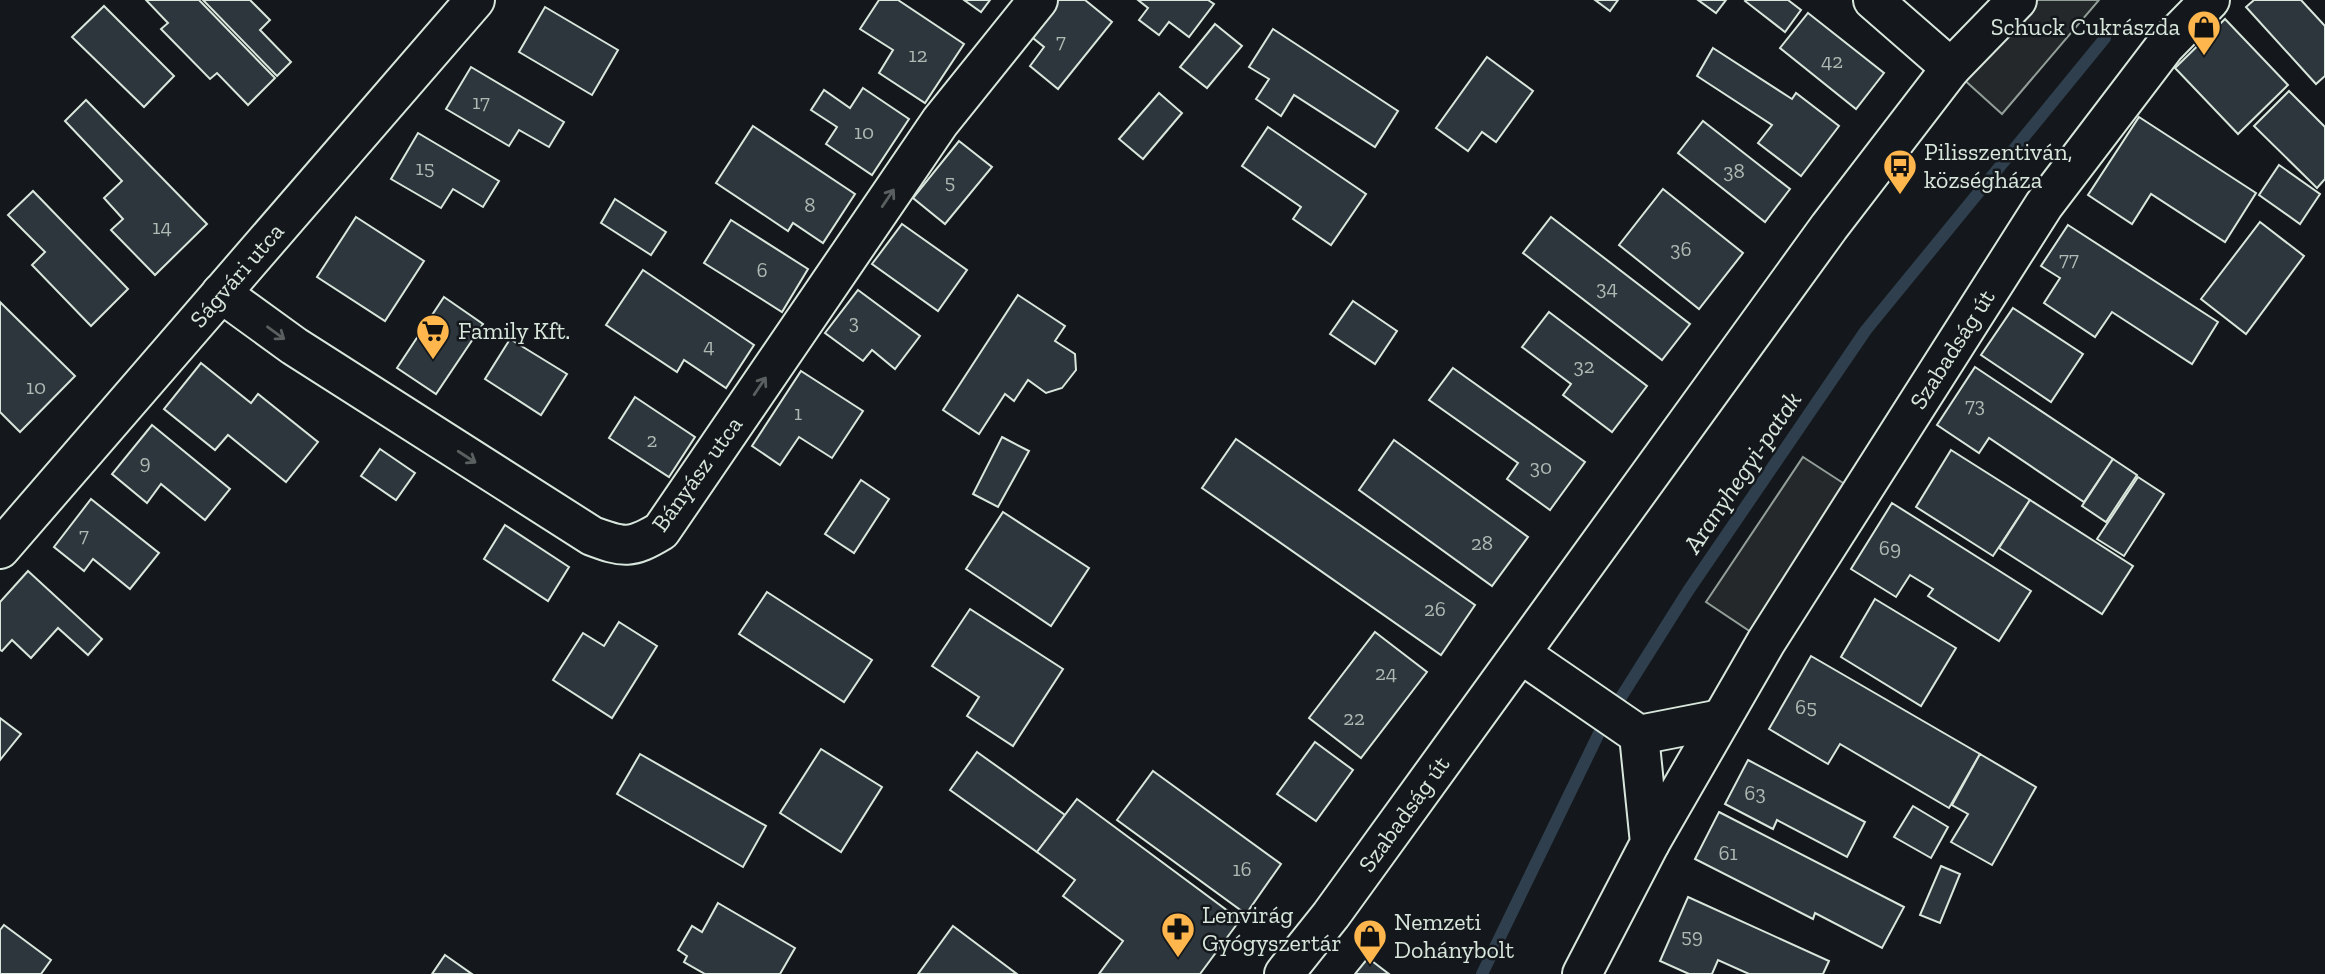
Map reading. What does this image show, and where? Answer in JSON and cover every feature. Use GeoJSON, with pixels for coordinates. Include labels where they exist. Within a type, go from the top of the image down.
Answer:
{"type":"FeatureCollection","features":[{"type":"Feature","properties":{"kind":"street","name":"Ságvári utca"},"geometry":{"type":"LineString","coordinates":[[0,549],[475,0]]}},
{"type":"Feature","properties":{"kind":"street","name":"Bányász utca"},"geometry":{"type":"LineString","coordinates":[[221,293],[293,346],[592,536],[616,545],[639,544],[662,531],[940,122],[1038,0]]}},
{"type":"Feature","properties":{"kind":"street"},"geometry":{"type":"LineString","coordinates":[[1872,0],[1951,68]]}},
{"type":"Feature","properties":{"kind":"street","name":"Szabadság út"},"geometry":{"type":"LineString","coordinates":[[1284,974],[1339,904],[1829,227],[1951,68],[2017,0]]}},
{"type":"Feature","properties":{"kind":"street","name":"Szabadság út"},"geometry":{"type":"LineString","coordinates":[[1583,974],[1650,843],[1766,642],[2044,205],[2165,46],[2210,0]]}},
{"type":"Feature","properties":{"kind":"street"},"geometry":{"type":"LineString","coordinates":[[1521,654],[1633,732],[1721,719]]}},
{"type":"Feature","properties":{"kind":"street"},"geometry":{"type":"LineString","coordinates":[[1633,732],[1650,843]]}},
{"type":"Feature","properties":{"kind":"shaded area"},"geometry":{"type":"Polygon","coordinates":[[[2017,0],[2099,0],[2002,114],[1951,68],[2017,0]]]}},
{"type":"Feature","properties":{"kind":"shaded area"},"geometry":{"type":"Polygon","coordinates":[[[1803,457],[1860,494],[1766,642],[1706,602],[1803,457]]]}},
{"type":"Feature","properties":{"kind":"building"},"geometry":{"type":"Polygon","coordinates":[[[146,0],[199,0],[275,78],[248,105],[217,73],[210,79],[161,29],[168,23],[146,0]]]}},
{"type":"Feature","properties":{"kind":"building"},"geometry":{"type":"Polygon","coordinates":[[[203,0],[250,0],[270,20],[260,30],[291,62],[277,76],[203,0]]]}},
{"type":"Feature","properties":{"kind":"building"},"geometry":{"type":"Polygon","coordinates":[[[879,0],[898,0],[964,44],[925,103],[879,73],[893,50],[860,29],[879,0]]]}},
{"type":"Feature","properties":{"kind":"building"},"geometry":{"type":"Polygon","coordinates":[[[964,0],[990,0],[981,12],[964,0]]]}},
{"type":"Feature","properties":{"kind":"building"},"geometry":{"type":"Polygon","coordinates":[[[1055,0],[1085,0],[1112,22],[1058,89],[1030,66],[1044,47],[1028,34],[1055,0]]]}},
{"type":"Feature","properties":{"kind":"building"},"geometry":{"type":"Polygon","coordinates":[[[1138,0],[1208,0],[1214,4],[1189,37],[1169,22],[1159,35],[1139,20],[1148,8],[1138,0]]]}},
{"type":"Feature","properties":{"kind":"building"},"geometry":{"type":"Polygon","coordinates":[[[1595,0],[1618,0],[1610,11],[1595,0]]]}},
{"type":"Feature","properties":{"kind":"building"},"geometry":{"type":"Polygon","coordinates":[[[1698,0],[1726,0],[1716,13],[1698,0]]]}},
{"type":"Feature","properties":{"kind":"building"},"geometry":{"type":"Polygon","coordinates":[[[1746,0],[1788,0],[1801,10],[1785,32],[1746,0]]]}},
{"type":"Feature","properties":{"kind":"building"},"geometry":{"type":"Polygon","coordinates":[[[2254,0],[2301,0],[2325,26],[2325,76],[2316,84],[2246,7],[2254,0]]]}},
{"type":"Feature","properties":{"kind":"building"},"geometry":{"type":"Polygon","coordinates":[[[104,6],[174,76],[144,107],[72,37],[104,6]]]}},
{"type":"Feature","properties":{"kind":"building"},"geometry":{"type":"Polygon","coordinates":[[[545,7],[618,50],[592,95],[519,52],[545,7]]]}},
{"type":"Feature","properties":{"kind":"building"},"geometry":{"type":"Polygon","coordinates":[[[1808,13],[1884,73],[1856,109],[1780,48],[1808,13]]]}},
{"type":"Feature","properties":{"kind":"building"},"geometry":{"type":"Polygon","coordinates":[[[2225,19],[2288,85],[2238,134],[2175,68],[2225,19]]]}},
{"type":"Feature","properties":{"kind":"building"},"geometry":{"type":"Polygon","coordinates":[[[1215,24],[1242,46],[1207,88],[1180,67],[1215,24]]]}},
{"type":"Feature","properties":{"kind":"building"},"geometry":{"type":"Polygon","coordinates":[[[1273,29],[1398,111],[1375,147],[1294,95],[1281,116],[1256,99],[1269,79],[1249,67],[1273,29]]]}},
{"type":"Feature","properties":{"kind":"building"},"geometry":{"type":"Polygon","coordinates":[[[1713,48],[1792,99],[1796,93],[1839,126],[1801,176],[1758,143],[1772,125],[1697,76],[1713,48]]]}},
{"type":"Feature","properties":{"kind":"building"},"geometry":{"type":"Polygon","coordinates":[[[1487,57],[1533,91],[1496,142],[1482,132],[1468,151],[1436,128],[1487,57]]]}},
{"type":"Feature","properties":{"kind":"building"},"geometry":{"type":"Polygon","coordinates":[[[471,67],[564,122],[549,147],[519,130],[509,146],[446,109],[471,67]]]}},
{"type":"Feature","properties":{"kind":"building"},"geometry":{"type":"Polygon","coordinates":[[[863,88],[909,119],[872,175],[826,144],[837,127],[811,110],[824,90],[850,108],[863,88]]]}},
{"type":"Feature","properties":{"kind":"building"},"geometry":{"type":"Polygon","coordinates":[[[2289,91],[2325,127],[2325,179],[2317,188],[2254,126],[2289,91]]]}},
{"type":"Feature","properties":{"kind":"building"},"geometry":{"type":"Polygon","coordinates":[[[1159,93],[1182,113],[1143,159],[1119,139],[1159,93]]]}},
{"type":"Feature","properties":{"kind":"building"},"geometry":{"type":"Polygon","coordinates":[[[86,100],[207,224],[155,275],[111,230],[123,219],[104,198],[122,181],[65,121],[86,100]]]}},
{"type":"Feature","properties":{"kind":"building"},"geometry":{"type":"Polygon","coordinates":[[[2139,117],[2256,193],[2225,242],[2151,194],[2132,224],[2088,195],[2139,117]]]}},
{"type":"Feature","properties":{"kind":"building"},"geometry":{"type":"Polygon","coordinates":[[[1703,121],[1790,189],[1765,222],[1678,153],[1703,121]]]}},
{"type":"Feature","properties":{"kind":"building"},"geometry":{"type":"Polygon","coordinates":[[[753,126],[855,194],[823,243],[793,223],[788,231],[716,183],[753,126]]]}},
{"type":"Feature","properties":{"kind":"building"},"geometry":{"type":"Polygon","coordinates":[[[1268,127],[1366,194],[1331,245],[1293,219],[1301,207],[1242,166],[1268,127]]]}},
{"type":"Feature","properties":{"kind":"building"},"geometry":{"type":"Polygon","coordinates":[[[418,133],[499,181],[483,207],[453,189],[441,208],[391,179],[418,133]]]}},
{"type":"Feature","properties":{"kind":"building"},"geometry":{"type":"Polygon","coordinates":[[[959,141],[992,167],[945,224],[913,198],[959,141]]]}},
{"type":"Feature","properties":{"kind":"building"},"geometry":{"type":"Polygon","coordinates":[[[2279,165],[2320,194],[2300,224],[2259,195],[2279,165]]]}},
{"type":"Feature","properties":{"kind":"building"},"geometry":{"type":"Polygon","coordinates":[[[1663,189],[1743,253],[1699,309],[1619,245],[1663,189]]]}},
{"type":"Feature","properties":{"kind":"building"},"geometry":{"type":"Polygon","coordinates":[[[33,191],[128,289],[91,326],[32,265],[45,252],[8,215],[33,191]]]}},
{"type":"Feature","properties":{"kind":"building"},"geometry":{"type":"Polygon","coordinates":[[[615,199],[666,232],[651,255],[601,223],[615,199]]]}},
{"type":"Feature","properties":{"kind":"building"},"geometry":{"type":"Polygon","coordinates":[[[356,217],[424,261],[385,321],[317,277],[356,217]]]}},
{"type":"Feature","properties":{"kind":"building"},"geometry":{"type":"Polygon","coordinates":[[[1551,217],[1690,324],[1662,360],[1523,253],[1551,217]]]}},
{"type":"Feature","properties":{"kind":"building"},"geometry":{"type":"Polygon","coordinates":[[[731,220],[808,269],[782,312],[704,263],[731,220]]]}},
{"type":"Feature","properties":{"kind":"building"},"geometry":{"type":"Polygon","coordinates":[[[2260,222],[2304,256],[2246,334],[2201,299],[2260,222]]]}},
{"type":"Feature","properties":{"kind":"building"},"geometry":{"type":"Polygon","coordinates":[[[902,224],[967,270],[938,311],[872,264],[902,224]]]}},
{"type":"Feature","properties":{"kind":"building"},"geometry":{"type":"Polygon","coordinates":[[[2068,225],[2218,322],[2192,364],[2112,312],[2095,337],[2044,303],[2060,278],[2041,266],[2068,225]]]}},
{"type":"Feature","properties":{"kind":"building"},"geometry":{"type":"Polygon","coordinates":[[[643,270],[754,345],[726,388],[684,360],[677,372],[606,325],[643,270]]]}},
{"type":"Feature","properties":{"kind":"building"},"geometry":{"type":"Polygon","coordinates":[[[858,290],[920,336],[895,369],[872,350],[863,361],[825,333],[858,290]]]}},
{"type":"Feature","properties":{"kind":"building"},"geometry":{"type":"Polygon","coordinates":[[[1018,295],[1065,326],[1055,341],[1075,354],[1076,370],[1062,388],[1046,393],[1028,380],[1014,401],[1005,394],[979,434],[943,410],[1018,295]]]}},
{"type":"Feature","properties":{"kind":"building"},"geometry":{"type":"Polygon","coordinates":[[[444,297],[483,324],[436,394],[397,368],[444,297]]]}},
{"type":"Feature","properties":{"kind":"building"},"geometry":{"type":"Polygon","coordinates":[[[1353,301],[1397,331],[1375,364],[1330,334],[1353,301]]]}},
{"type":"Feature","properties":{"kind":"building"},"geometry":{"type":"Polygon","coordinates":[[[0,302],[75,376],[20,432],[0,412],[0,302]]]}},
{"type":"Feature","properties":{"kind":"building"},"geometry":{"type":"Polygon","coordinates":[[[2013,308],[2083,354],[2051,402],[1981,355],[2013,308]]]}},
{"type":"Feature","properties":{"kind":"building"},"geometry":{"type":"Polygon","coordinates":[[[1549,312],[1647,386],[1612,432],[1563,395],[1571,384],[1522,347],[1549,312]]]}},
{"type":"Feature","properties":{"kind":"building"},"geometry":{"type":"Polygon","coordinates":[[[510,339],[567,374],[541,415],[485,379],[510,339]]]}},
{"type":"Feature","properties":{"kind":"building"},"geometry":{"type":"Polygon","coordinates":[[[201,363],[251,403],[258,394],[318,442],[286,482],[228,435],[215,450],[164,409],[201,363]]]}},
{"type":"Feature","properties":{"kind":"building"},"geometry":{"type":"Polygon","coordinates":[[[1975,367],[2113,459],[2084,502],[1989,438],[1979,453],[1937,425],[1975,367]]]}},
{"type":"Feature","properties":{"kind":"building"},"geometry":{"type":"Polygon","coordinates":[[[1453,368],[1585,462],[1550,510],[1507,479],[1518,463],[1429,400],[1453,368]]]}},
{"type":"Feature","properties":{"kind":"building"},"geometry":{"type":"Polygon","coordinates":[[[801,371],[863,411],[832,458],[799,437],[780,465],[752,446],[801,371]]]}},
{"type":"Feature","properties":{"kind":"building"},"geometry":{"type":"Polygon","coordinates":[[[635,397],[695,437],[669,477],[609,438],[635,397]]]}},
{"type":"Feature","properties":{"kind":"building"},"geometry":{"type":"Polygon","coordinates":[[[152,425],[230,489],[205,520],[161,484],[147,503],[112,474],[152,425]]]}},
{"type":"Feature","properties":{"kind":"building"},"geometry":{"type":"Polygon","coordinates":[[[1002,437],[1029,451],[998,507],[973,494],[1002,437]]]}},
{"type":"Feature","properties":{"kind":"building"},"geometry":{"type":"Polygon","coordinates":[[[1236,439],[1475,605],[1441,655],[1202,488],[1236,439]]]}},
{"type":"Feature","properties":{"kind":"building"},"geometry":{"type":"Polygon","coordinates":[[[1394,440],[1528,537],[1492,586],[1359,490],[1394,440]]]}},
{"type":"Feature","properties":{"kind":"building"},"geometry":{"type":"Polygon","coordinates":[[[380,449],[415,473],[396,500],[361,476],[380,449]]]}},
{"type":"Feature","properties":{"kind":"building"},"geometry":{"type":"Polygon","coordinates":[[[1951,450],[2030,500],[1993,556],[1916,507],[1951,450]]]}},
{"type":"Feature","properties":{"kind":"building"},"geometry":{"type":"Polygon","coordinates":[[[2113,459],[2137,475],[2106,522],[2082,506],[2113,459]]]}},
{"type":"Feature","properties":{"kind":"building"},"geometry":{"type":"Polygon","coordinates":[[[2138,477],[2164,494],[2124,556],[2097,539],[2138,477]]]}},
{"type":"Feature","properties":{"kind":"building"},"geometry":{"type":"Polygon","coordinates":[[[861,480],[889,499],[854,553],[825,534],[861,480]]]}},
{"type":"Feature","properties":{"kind":"building"},"geometry":{"type":"Polygon","coordinates":[[[91,499],[159,553],[130,589],[93,559],[84,571],[54,547],[91,499]]]}},
{"type":"Feature","properties":{"kind":"building"},"geometry":{"type":"Polygon","coordinates":[[[2030,500],[2133,566],[2102,614],[1999,548],[2030,500]]]}},
{"type":"Feature","properties":{"kind":"building"},"geometry":{"type":"Polygon","coordinates":[[[1892,503],[2031,591],[1999,641],[1928,596],[1933,589],[1910,575],[1896,597],[1851,569],[1892,503]]]}},
{"type":"Feature","properties":{"kind":"building"},"geometry":{"type":"Polygon","coordinates":[[[1003,512],[1089,568],[1051,626],[966,569],[1003,512]]]}},
{"type":"Feature","properties":{"kind":"building"},"geometry":{"type":"Polygon","coordinates":[[[505,525],[569,567],[548,601],[484,559],[505,525]]]}},
{"type":"Feature","properties":{"kind":"building"},"geometry":{"type":"Polygon","coordinates":[[[28,571],[102,639],[88,655],[58,628],[31,658],[12,640],[0,650],[0,602],[28,571]]]}},
{"type":"Feature","properties":{"kind":"building"},"geometry":{"type":"Polygon","coordinates":[[[767,592],[872,660],[844,702],[739,634],[767,592]]]}},
{"type":"Feature","properties":{"kind":"building"},"geometry":{"type":"Polygon","coordinates":[[[1875,599],[1956,648],[1921,706],[1841,657],[1875,599]]]}},
{"type":"Feature","properties":{"kind":"building"},"geometry":{"type":"Polygon","coordinates":[[[970,609],[1063,669],[1013,746],[967,716],[979,697],[932,666],[970,609]]]}},
{"type":"Feature","properties":{"kind":"building"},"geometry":{"type":"Polygon","coordinates":[[[619,622],[657,646],[612,718],[553,680],[583,633],[604,646],[619,622]]]}},
{"type":"Feature","properties":{"kind":"building"},"geometry":{"type":"Polygon","coordinates":[[[1375,632],[1427,672],[1361,758],[1309,718],[1375,632]]]}},
{"type":"Feature","properties":{"kind":"building"},"geometry":{"type":"Polygon","coordinates":[[[1811,656],[1980,754],[1949,808],[1840,744],[1828,764],[1769,729],[1811,656]]]}},
{"type":"Feature","properties":{"kind":"building"},"geometry":{"type":"Polygon","coordinates":[[[0,718],[21,734],[0,760],[0,718]]]}},
{"type":"Feature","properties":{"kind":"building"},"geometry":{"type":"Polygon","coordinates":[[[1315,742],[1353,770],[1316,821],[1277,794],[1315,742]]]}},
{"type":"Feature","properties":{"kind":"building"},"geometry":{"type":"Polygon","coordinates":[[[821,749],[882,787],[841,852],[780,813],[821,749]]]}},
{"type":"Feature","properties":{"kind":"building"},"geometry":{"type":"Polygon","coordinates":[[[977,752],[1065,815],[1037,852],[950,790],[977,752]]]}},
{"type":"Feature","properties":{"kind":"building"},"geometry":{"type":"Polygon","coordinates":[[[640,754],[766,826],[743,867],[617,794],[640,754]]]}},
{"type":"Feature","properties":{"kind":"building"},"geometry":{"type":"Polygon","coordinates":[[[1980,754],[2036,787],[1992,865],[1951,842],[1968,814],[1952,805],[1980,754]]]}},
{"type":"Feature","properties":{"kind":"building"},"geometry":{"type":"Polygon","coordinates":[[[1748,760],[1865,822],[1847,857],[1777,820],[1773,829],[1725,804],[1748,760]]]}},
{"type":"Feature","properties":{"kind":"building"},"geometry":{"type":"Polygon","coordinates":[[[1153,771],[1281,864],[1246,914],[1117,820],[1153,771]]]}},
{"type":"Feature","properties":{"kind":"building"},"geometry":{"type":"Polygon","coordinates":[[[1077,799],[1240,920],[1200,974],[1099,974],[1123,941],[1063,896],[1075,880],[1037,852],[1077,799]]]}},
{"type":"Feature","properties":{"kind":"building"},"geometry":{"type":"Polygon","coordinates":[[[1913,806],[1948,827],[1931,858],[1894,837],[1913,806]]]}},
{"type":"Feature","properties":{"kind":"building"},"geometry":{"type":"Polygon","coordinates":[[[1719,812],[1904,907],[1882,948],[1815,913],[1813,919],[1695,859],[1719,812]]]}},
{"type":"Feature","properties":{"kind":"building"},"geometry":{"type":"Polygon","coordinates":[[[1941,866],[1960,874],[1940,923],[1920,915],[1941,866]]]}},
{"type":"Feature","properties":{"kind":"building"},"geometry":{"type":"Polygon","coordinates":[[[1688,897],[1829,961],[1823,974],[1749,974],[1718,960],[1712,974],[1689,974],[1660,961],[1688,897]]]}},
{"type":"Feature","properties":{"kind":"building"},"geometry":{"type":"Polygon","coordinates":[[[718,903],[795,948],[780,974],[705,974],[684,962],[687,956],[678,950],[692,926],[702,932],[718,903]]]}},
{"type":"Feature","properties":{"kind":"building"},"geometry":{"type":"Polygon","coordinates":[[[4,925],[51,960],[41,974],[0,974],[0,930],[4,925]]]}},
{"type":"Feature","properties":{"kind":"building"},"geometry":{"type":"Polygon","coordinates":[[[953,926],[1017,974],[918,974],[953,926]]]}},
{"type":"Feature","properties":{"kind":"building"},"geometry":{"type":"Polygon","coordinates":[[[445,955],[472,974],[432,974],[445,955]]]}},
{"type":"Feature","properties":{"kind":"building","name":"Nemzeti Dohánybolt"},"geometry":{"type":"Polygon","coordinates":[[[1368,958],[1389,974],[1355,974],[1368,958]]]}},
{"type":"Feature","properties":{"kind":"waterway","name":"Aranyhegyi-patak"},"geometry":{"type":"LineString","coordinates":[[1482,974],[1601,729],[1688,591],[1866,330],[2105,38]]}},
{"type":"Feature","properties":{"kind":"place","name":"Schuck Cukrászda"},"geometry":{"type":"Point","coordinates":[2204,57]}},
{"type":"Feature","properties":{"kind":"place","name":"Pilisszentiván, községháza"},"geometry":{"type":"Point","coordinates":[1900,196]}},
{"type":"Feature","properties":{"kind":"place","name":"Family Kft."},"geometry":{"type":"Point","coordinates":[433,361]}},
{"type":"Feature","properties":{"kind":"place","name":"Lenvirág Gyógyszertár"},"geometry":{"type":"Point","coordinates":[1178,959]}},
{"type":"Feature","properties":{"kind":"place","name":"Nemzeti Dohánybolt"},"geometry":{"type":"Point","coordinates":[1370,966]}}]}
